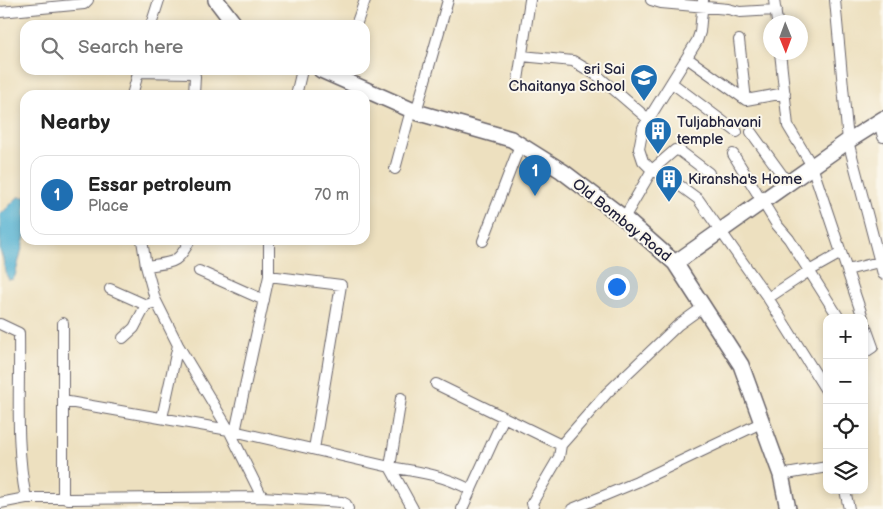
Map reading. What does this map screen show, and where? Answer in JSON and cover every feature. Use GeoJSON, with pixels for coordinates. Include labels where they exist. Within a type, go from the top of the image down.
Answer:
{"type":"FeatureCollection","features":[{"type":"Feature","properties":{"kind":"main road"},"geometry":{"type":"LineString","coordinates":[[216,0],[231,20]]}},
{"type":"Feature","properties":{"kind":"main road","name":"Old Bombay Road"},"geometry":{"type":"LineString","coordinates":[[341,75],[414,111],[511,140],[520,145],[562,171],[624,218],[675,263],[741,365],[781,475],[788,509]]}},
{"type":"Feature","properties":{"kind":"main road"},"geometry":{"type":"LineString","coordinates":[[675,263],[848,140],[881,120]]}},
{"type":"Feature","properties":{"kind":"street"},"geometry":{"type":"LineString","coordinates":[[0,12],[84,4],[88,0]]}},
{"type":"Feature","properties":{"kind":"street"},"geometry":{"type":"LineString","coordinates":[[153,20],[159,0]]}},
{"type":"Feature","properties":{"kind":"street"},"geometry":{"type":"LineString","coordinates":[[358,20],[364,0]]}},
{"type":"Feature","properties":{"kind":"street"},"geometry":{"type":"LineString","coordinates":[[395,169],[448,0]]}},
{"type":"Feature","properties":{"kind":"street"},"geometry":{"type":"LineString","coordinates":[[518,80],[530,0]]}},
{"type":"Feature","properties":{"kind":"street"},"geometry":{"type":"LineString","coordinates":[[651,0],[661,3],[703,4],[740,12],[775,5]]}},
{"type":"Feature","properties":{"kind":"street"},"geometry":{"type":"LineString","coordinates":[[835,0],[848,140],[883,274]]}},
{"type":"Feature","properties":{"kind":"street"},"geometry":{"type":"LineString","coordinates":[[703,4],[700,32],[697,41],[643,128],[638,149],[643,161],[652,170],[679,185],[698,199],[823,380]]}},
{"type":"Feature","properties":{"kind":"street"},"geometry":{"type":"LineString","coordinates":[[739,40],[746,100]]}},
{"type":"Feature","properties":{"kind":"street"},"geometry":{"type":"LineString","coordinates":[[522,56],[573,61],[598,76],[648,119]]}},
{"type":"Feature","properties":{"kind":"street"},"geometry":{"type":"LineString","coordinates":[[687,58],[746,100],[785,93]]}},
{"type":"Feature","properties":{"kind":"street"},"geometry":{"type":"LineString","coordinates":[[781,60],[788,126],[812,166],[862,314]]}},
{"type":"Feature","properties":{"kind":"street"},"geometry":{"type":"LineString","coordinates":[[133,90],[137,75]]}},
{"type":"Feature","properties":{"kind":"street"},"geometry":{"type":"LineString","coordinates":[[194,75],[194,90]]}},
{"type":"Feature","properties":{"kind":"street"},"geometry":{"type":"LineString","coordinates":[[297,90],[301,75]]}},
{"type":"Feature","properties":{"kind":"street"},"geometry":{"type":"LineString","coordinates":[[672,83],[737,132]]}},
{"type":"Feature","properties":{"kind":"street"},"geometry":{"type":"LineString","coordinates":[[881,120],[883,138]]}},
{"type":"Feature","properties":{"kind":"street"},"geometry":{"type":"LineString","coordinates":[[751,132],[788,183]]}},
{"type":"Feature","properties":{"kind":"street"},"geometry":{"type":"LineString","coordinates":[[483,241],[520,145]]}},
{"type":"Feature","properties":{"kind":"street"},"geometry":{"type":"LineString","coordinates":[[624,218],[652,170],[675,150],[680,151],[709,172]]}},
{"type":"Feature","properties":{"kind":"street"},"geometry":{"type":"LineString","coordinates":[[733,154],[836,314]]}},
{"type":"Feature","properties":{"kind":"street"},"geometry":{"type":"LineString","coordinates":[[143,245],[151,304],[232,431],[262,497]]}},
{"type":"Feature","properties":{"kind":"street"},"geometry":{"type":"LineString","coordinates":[[146,266],[172,262],[181,257],[187,245]]}},
{"type":"Feature","properties":{"kind":"street"},"geometry":{"type":"LineString","coordinates":[[232,431],[269,276],[269,245]]}},
{"type":"Feature","properties":{"kind":"street"},"geometry":{"type":"LineString","coordinates":[[768,298],[841,253]]}},
{"type":"Feature","properties":{"kind":"street"},"geometry":{"type":"LineString","coordinates":[[847,270],[881,262]]}},
{"type":"Feature","properties":{"kind":"street"},"geometry":{"type":"LineString","coordinates":[[199,270],[264,300]]}},
{"type":"Feature","properties":{"kind":"street"},"geometry":{"type":"LineString","coordinates":[[269,276],[341,285],[314,449]]}},
{"type":"Feature","properties":{"kind":"street"},"geometry":{"type":"LineString","coordinates":[[110,289],[151,304]]}},
{"type":"Feature","properties":{"kind":"street"},"geometry":{"type":"LineString","coordinates":[[123,338],[134,328],[151,304]]}},
{"type":"Feature","properties":{"kind":"street"},"geometry":{"type":"LineString","coordinates":[[534,509],[532,503],[559,456],[561,445],[607,393],[678,325],[703,307]]}},
{"type":"Feature","properties":{"kind":"street"},"geometry":{"type":"LineString","coordinates":[[63,323],[63,498]]}},
{"type":"Feature","properties":{"kind":"street"},"geometry":{"type":"LineString","coordinates":[[0,324],[19,333],[19,449],[26,498]]}},
{"type":"Feature","properties":{"kind":"street"},"geometry":{"type":"LineString","coordinates":[[868,333],[873,347],[868,350]]}},
{"type":"Feature","properties":{"kind":"street"},"geometry":{"type":"LineString","coordinates":[[162,418],[178,344]]}},
{"type":"Feature","properties":{"kind":"street"},"geometry":{"type":"LineString","coordinates":[[436,384],[561,445]]}},
{"type":"Feature","properties":{"kind":"street"},"geometry":{"type":"LineString","coordinates":[[401,398],[390,467],[413,509]]}},
{"type":"Feature","properties":{"kind":"street"},"geometry":{"type":"LineString","coordinates":[[63,401],[232,431],[390,467],[430,474],[451,480],[471,490]]}},
{"type":"Feature","properties":{"kind":"street"},"geometry":{"type":"LineString","coordinates":[[462,509],[504,418]]}},
{"type":"Feature","properties":{"kind":"street"},"geometry":{"type":"LineString","coordinates":[[572,509],[638,482],[763,422]]}},
{"type":"Feature","properties":{"kind":"street"},"geometry":{"type":"LineString","coordinates":[[781,475],[823,468]]}},
{"type":"Feature","properties":{"kind":"street"},"geometry":{"type":"LineString","coordinates":[[846,494],[849,509]]}},
{"type":"Feature","properties":{"kind":"street"},"geometry":{"type":"LineString","coordinates":[[155,497],[155,509]]}},
{"type":"Feature","properties":{"kind":"street"},"geometry":{"type":"LineString","coordinates":[[0,503],[26,498],[262,497],[342,502],[346,504],[348,509]]}},
{"type":"Feature","properties":{"kind":"water"},"geometry":{"type":"Polygon","coordinates":[[[20,197],[20,245],[23,245],[15,276],[9,280],[5,272],[0,250],[0,215],[20,197]]]}},
{"type":"Feature","properties":{"kind":"place","name":"sri Sai Chaitanya School"},"geometry":{"type":"Point","coordinates":[644,102]}},
{"type":"Feature","properties":{"kind":"place","name":"Tuljabhavani temple"},"geometry":{"type":"Point","coordinates":[658,155]}},
{"type":"Feature","properties":{"kind":"place","name":"Essar petroleum"},"geometry":{"type":"Point","coordinates":[535,196]}},
{"type":"Feature","properties":{"kind":"place","name":"Kiransha's Home"},"geometry":{"type":"Point","coordinates":[669,203]}}]}
